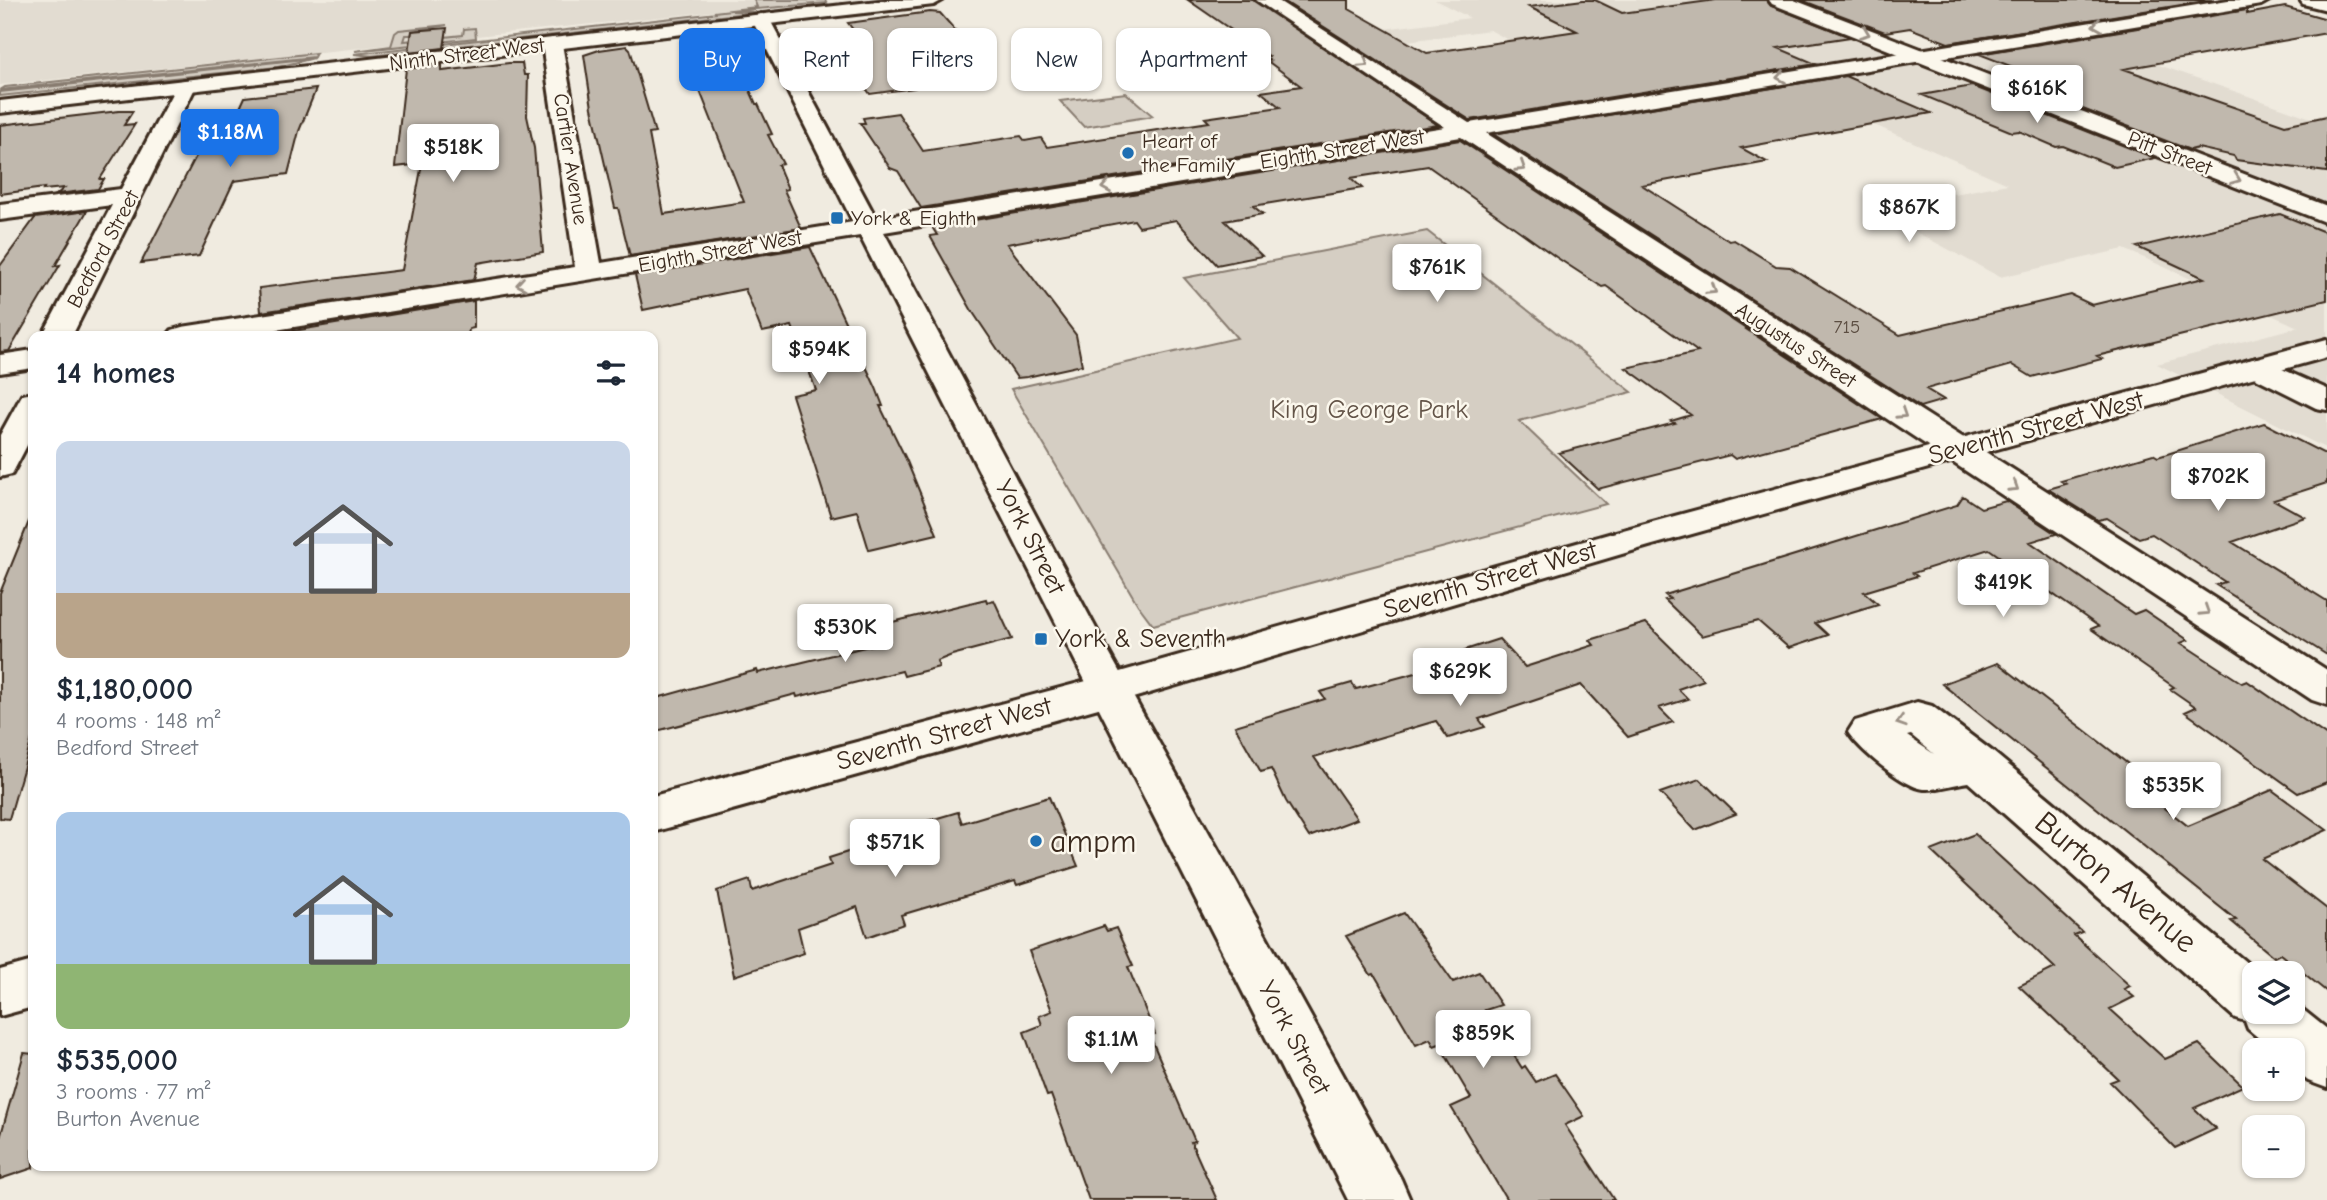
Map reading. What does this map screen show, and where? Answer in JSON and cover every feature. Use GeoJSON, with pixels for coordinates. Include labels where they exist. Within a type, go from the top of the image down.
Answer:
{"type":"FeatureCollection","features":[{"type":"Feature","properties":{"kind":"street","name":"Ninth Street West"},"geometry":{"type":"LineString","coordinates":[[0,107],[934,0]]}},
{"type":"Feature","properties":{"kind":"street","name":"Augustus Street"},"geometry":{"type":"LineString","coordinates":[[1265,0],[2327,690]]}},
{"type":"Feature","properties":{"kind":"street","name":"Pitt Street"},"geometry":{"type":"LineString","coordinates":[[1778,0],[2327,215]]}},
{"type":"Feature","properties":{"kind":"street","name":"Eighth Street West"},"geometry":{"type":"LineString","coordinates":[[214,331],[589,273],[2261,0]]}},
{"type":"Feature","properties":{"kind":"street"},"geometry":{"type":"LineString","coordinates":[[2309,0],[2327,5]]}},
{"type":"Feature","properties":{"kind":"street","name":"York Street"},"geometry":{"type":"LineString","coordinates":[[761,20],[1109,690],[1380,1200]]}},
{"type":"Feature","properties":{"kind":"street","name":"Cartier Avenue"},"geometry":{"type":"LineString","coordinates":[[552,44],[589,273]]}},
{"type":"Feature","properties":{"kind":"street","name":"Bedford Street"},"geometry":{"type":"LineString","coordinates":[[60,331],[186,86]]}},
{"type":"Feature","properties":{"kind":"street"},"geometry":{"type":"LineString","coordinates":[[0,212],[131,195]]}},
{"type":"Feature","properties":{"kind":"street","name":"Seventh Street West"},"geometry":{"type":"LineString","coordinates":[[658,813],[1109,690],[1957,449],[2327,348]]}},
{"type":"Feature","properties":{"kind":"street"},"geometry":{"type":"LineString","coordinates":[[0,365],[28,360]]}},
{"type":"Feature","properties":{"kind":"street"},"geometry":{"type":"LineString","coordinates":[[2257,367],[2327,401]]}},
{"type":"Feature","properties":{"kind":"street"},"geometry":{"type":"LineString","coordinates":[[0,467],[28,412]]}},
{"type":"Feature","properties":{"kind":"street","name":"Burton Avenue"},"geometry":{"type":"LineString","coordinates":[[1977,764],[2242,990]]}},
{"type":"Feature","properties":{"kind":"street"},"geometry":{"type":"LineString","coordinates":[[0,993],[28,985]]}},
{"type":"Feature","properties":{"kind":"street"},"geometry":{"type":"LineString","coordinates":[[2281,1024],[2327,1063]]}},
{"type":"Feature","properties":{"kind":"shaded area"},"geometry":{"type":"Polygon","coordinates":[[[0,0],[754,0],[758,7],[0,85],[0,0]]]}},
{"type":"Feature","properties":{"kind":"shaded area"},"geometry":{"type":"Polygon","coordinates":[[[1435,0],[1755,0],[1887,52],[1615,98],[1490,30],[1355,48],[1336,35],[1470,18],[1435,0]]]}},
{"type":"Feature","properties":{"kind":"shaded area"},"geometry":{"type":"Polygon","coordinates":[[[2073,35],[2311,118],[2327,114],[2327,449],[2157,364],[2298,327],[2124,249],[2000,277],[1873,209],[2008,184],[1784,85],[2073,35]]]}},
{"type":"Feature","properties":{"kind":"green space"},"geometry":{"type":"Polygon","coordinates":[[[754,0],[825,0],[827,3],[732,11],[756,12],[372,56],[354,54],[717,13],[714,12],[757,7],[754,0]]]}},
{"type":"Feature","properties":{"kind":"green space"},"geometry":{"type":"Polygon","coordinates":[[[447,25],[413,31],[411,35],[406,35],[404,41],[463,35],[464,29],[475,28],[476,38],[355,51],[391,46],[395,33],[399,30],[447,25]]]}},
{"type":"Feature","properties":{"kind":"green space"},"geometry":{"type":"Polygon","coordinates":[[[316,53],[314,57],[0,90],[5,87],[316,53]]]}},
{"type":"Feature","properties":{"kind":"green space"},"geometry":{"type":"Polygon","coordinates":[[[314,58],[278,67],[0,96],[0,92],[314,58]]]}},
{"type":"Feature","properties":{"kind":"green space"},"geometry":{"type":"Polygon","coordinates":[[[1126,93],[1153,116],[1084,127],[1060,101],[1126,93]]]}},
{"type":"Feature","properties":{"kind":"green space","name":"King George Park"},"geometry":{"type":"Polygon","coordinates":[[[1427,231],[1632,392],[1519,421],[1606,504],[1153,625],[1138,605],[1011,389],[1237,338],[1184,278],[1427,231]]]}},
{"type":"Feature","properties":{"kind":"building"},"geometry":{"type":"Polygon","coordinates":[[[1188,0],[1254,0],[1438,125],[921,208],[898,171],[890,168],[860,123],[865,123],[863,118],[898,113],[923,151],[1021,136],[1025,141],[1041,138],[1047,147],[1209,122],[1205,118],[1280,107],[1261,92],[1301,86],[1271,64],[1271,28],[1228,28],[1188,0]]]}},
{"type":"Feature","properties":{"kind":"building"},"geometry":{"type":"Polygon","coordinates":[[[1282,0],[1349,0],[1349,9],[1427,53],[1577,31],[1529,7],[1583,0],[1595,0],[1622,13],[1716,0],[1766,0],[1771,6],[1850,37],[1778,48],[1816,64],[1470,120],[1282,0]]]}},
{"type":"Feature","properties":{"kind":"building"},"geometry":{"type":"Polygon","coordinates":[[[1801,0],[2212,0],[1948,43],[1910,28],[1885,32],[1801,0]]]}},
{"type":"Feature","properties":{"kind":"building"},"geometry":{"type":"Polygon","coordinates":[[[2285,7],[2327,19],[2327,33],[2124,69],[2285,125],[2327,116],[2327,172],[2236,160],[2234,156],[2198,148],[2190,150],[2007,80],[2026,72],[1979,54],[2247,10],[2247,14],[2285,7]]]}},
{"type":"Feature","properties":{"kind":"building"},"geometry":{"type":"Polygon","coordinates":[[[930,12],[940,13],[953,28],[887,28],[887,91],[892,91],[870,94],[868,91],[873,91],[873,28],[852,28],[848,23],[930,12]]]}},
{"type":"Feature","properties":{"kind":"building"},"geometry":{"type":"Polygon","coordinates":[[[447,28],[444,48],[409,52],[412,31],[447,28]]]}},
{"type":"Feature","properties":{"kind":"building"},"geometry":{"type":"Polygon","coordinates":[[[627,46],[630,49],[655,133],[649,134],[664,214],[744,202],[700,91],[750,91],[772,134],[768,135],[783,164],[778,165],[788,189],[784,190],[801,228],[630,256],[618,208],[615,208],[592,108],[584,55],[627,46]]]}},
{"type":"Feature","properties":{"kind":"building"},"geometry":{"type":"Polygon","coordinates":[[[522,63],[524,75],[528,75],[527,116],[534,148],[543,252],[478,263],[474,280],[261,312],[259,288],[402,270],[422,164],[395,167],[406,69],[442,65],[442,71],[522,63]]]}},
{"type":"Feature","properties":{"kind":"building"},"geometry":{"type":"Polygon","coordinates":[[[1845,76],[1931,113],[1741,148],[1767,162],[1642,185],[1729,241],[1734,240],[1776,266],[1790,267],[1900,335],[2071,295],[2092,305],[2204,278],[2137,247],[2280,214],[2327,233],[2327,300],[2097,356],[2102,359],[2032,377],[2012,365],[1926,389],[1944,400],[1920,407],[1493,134],[1845,76]]]}},
{"type":"Feature","properties":{"kind":"building"},"geometry":{"type":"Polygon","coordinates":[[[1972,86],[2155,158],[2115,167],[2019,131],[2012,132],[1922,95],[1972,86]]]}},
{"type":"Feature","properties":{"kind":"building"},"geometry":{"type":"Polygon","coordinates":[[[316,89],[299,131],[288,174],[234,181],[199,256],[141,263],[213,123],[234,121],[245,97],[316,89]]]}},
{"type":"Feature","properties":{"kind":"building"},"geometry":{"type":"Polygon","coordinates":[[[133,111],[124,125],[135,124],[100,179],[104,179],[98,189],[57,194],[64,188],[43,190],[44,188],[0,194],[0,125],[133,111]]]}},
{"type":"Feature","properties":{"kind":"building"},"geometry":{"type":"Polygon","coordinates":[[[1460,140],[1882,419],[1735,459],[1730,455],[1598,489],[1559,453],[1675,423],[1671,421],[1691,415],[1626,368],[1698,352],[1606,286],[1602,287],[1556,257],[1428,166],[1351,178],[1362,188],[1253,206],[1263,214],[1225,221],[1262,256],[1217,265],[1176,220],[1139,227],[1134,220],[1007,244],[1076,335],[1082,365],[1027,377],[1017,378],[972,311],[930,236],[937,235],[932,227],[1460,140]]]}},
{"type":"Feature","properties":{"kind":"building"},"geometry":{"type":"Polygon","coordinates":[[[87,211],[55,266],[60,265],[9,351],[0,352],[0,266],[35,218],[87,211]]]}},
{"type":"Feature","properties":{"kind":"building"},"geometry":{"type":"Polygon","coordinates":[[[810,247],[876,388],[883,406],[880,406],[906,459],[937,534],[869,550],[857,511],[831,517],[792,395],[816,390],[792,326],[762,332],[745,289],[643,310],[635,275],[810,247]]]}},
{"type":"Feature","properties":{"kind":"building"},"geometry":{"type":"Polygon","coordinates":[[[474,301],[474,328],[469,331],[293,331],[474,301]]]}},
{"type":"Feature","properties":{"kind":"building"},"geometry":{"type":"Polygon","coordinates":[[[2264,423],[2327,455],[2327,483],[2274,500],[2305,517],[2232,542],[2327,601],[2327,655],[2216,585],[2225,582],[2152,534],[2139,538],[2107,518],[2098,520],[2048,489],[2066,484],[2061,481],[2153,454],[2158,457],[2264,423]]]}},
{"type":"Feature","properties":{"kind":"building"},"geometry":{"type":"Polygon","coordinates":[[[1963,496],[1981,508],[2006,501],[2056,534],[2030,542],[2134,614],[2144,610],[2188,640],[2181,643],[2242,683],[2247,681],[2327,736],[2327,782],[2298,793],[2185,712],[2196,707],[2170,689],[2174,687],[2091,629],[2098,626],[1989,549],[1913,573],[1917,576],[1864,592],[1878,604],[1815,623],[1828,635],[1789,648],[1758,621],[1702,636],[1665,600],[1670,599],[1665,595],[1957,505],[1963,496]]]}},
{"type":"Feature","properties":{"kind":"building"},"geometry":{"type":"Polygon","coordinates":[[[28,524],[28,752],[9,819],[0,818],[0,593],[28,524]]]}},
{"type":"Feature","properties":{"kind":"building"},"geometry":{"type":"Polygon","coordinates":[[[986,599],[987,602],[994,600],[1012,639],[952,655],[937,661],[939,667],[904,676],[902,671],[797,697],[796,694],[658,731],[658,698],[757,670],[758,673],[873,645],[868,628],[986,599]]]}},
{"type":"Feature","properties":{"kind":"building"},"geometry":{"type":"Polygon","coordinates":[[[1646,623],[1704,680],[1678,689],[1688,699],[1659,708],[1673,722],[1628,737],[1581,685],[1479,719],[1485,727],[1448,738],[1436,721],[1314,757],[1357,819],[1309,837],[1286,801],[1271,769],[1261,772],[1235,726],[1325,699],[1320,692],[1352,683],[1356,689],[1472,658],[1465,650],[1499,639],[1525,667],[1594,645],[1590,640],[1646,623]]]}},
{"type":"Feature","properties":{"kind":"building"},"geometry":{"type":"Polygon","coordinates":[[[1998,663],[2145,777],[2132,782],[2188,826],[2272,790],[2327,830],[2262,859],[2327,909],[2327,992],[2305,974],[2305,961],[2289,961],[2280,954],[2274,957],[2231,921],[2236,920],[1942,684],[1998,663]]]}},
{"type":"Feature","properties":{"kind":"building"},"geometry":{"type":"Polygon","coordinates":[[[1700,779],[1736,814],[1695,830],[1660,793],[1700,779]]]}},
{"type":"Feature","properties":{"kind":"building"},"geometry":{"type":"Polygon","coordinates":[[[1049,797],[1078,866],[1017,885],[1015,881],[901,915],[904,924],[867,937],[857,907],[798,928],[804,953],[734,976],[717,891],[750,880],[752,891],[831,865],[829,858],[895,837],[893,831],[958,812],[962,823],[1049,797]]]}},
{"type":"Feature","properties":{"kind":"building"},"geometry":{"type":"Polygon","coordinates":[[[1975,834],[2082,932],[2074,935],[2130,986],[2124,989],[2134,997],[2110,1009],[2165,1059],[2199,1044],[2242,1085],[2194,1108],[2216,1129],[2175,1148],[2110,1082],[2118,1079],[2019,986],[2055,968],[1931,851],[1975,834]]]}},
{"type":"Feature","properties":{"kind":"building"},"geometry":{"type":"Polygon","coordinates":[[[1404,913],[1453,982],[1479,972],[1501,1005],[1485,1010],[1522,1068],[1525,1066],[1536,1082],[1555,1074],[1584,1116],[1565,1125],[1614,1200],[1507,1200],[1451,1107],[1471,1098],[1439,1044],[1434,1046],[1430,1039],[1416,1045],[1374,974],[1371,975],[1346,936],[1404,913]]]}},
{"type":"Feature","properties":{"kind":"building"},"geometry":{"type":"Polygon","coordinates":[[[1104,926],[1107,931],[1116,928],[1133,966],[1128,967],[1155,1034],[1150,1036],[1195,1141],[1191,1142],[1217,1200],[1089,1200],[1051,1095],[1047,1096],[1024,1032],[1042,1025],[1039,1016],[1052,1011],[1029,951],[1104,926]]]}},
{"type":"Feature","properties":{"kind":"building"},"geometry":{"type":"Polygon","coordinates":[[[24,1053],[28,1053],[28,1170],[0,1179],[0,1138],[24,1053]]]}},
{"type":"Feature","properties":{"kind":"place","name":"Heart of the Family"},"geometry":{"type":"Point","coordinates":[1128,153]}},
{"type":"Feature","properties":{"kind":"place","name":"York & Eighth"},"geometry":{"type":"Point","coordinates":[837,218]}},
{"type":"Feature","properties":{"kind":"place","name":"York & Seventh"},"geometry":{"type":"Point","coordinates":[1041,639]}},
{"type":"Feature","properties":{"kind":"place","name":"ampm"},"geometry":{"type":"Point","coordinates":[1036,841]}}]}
